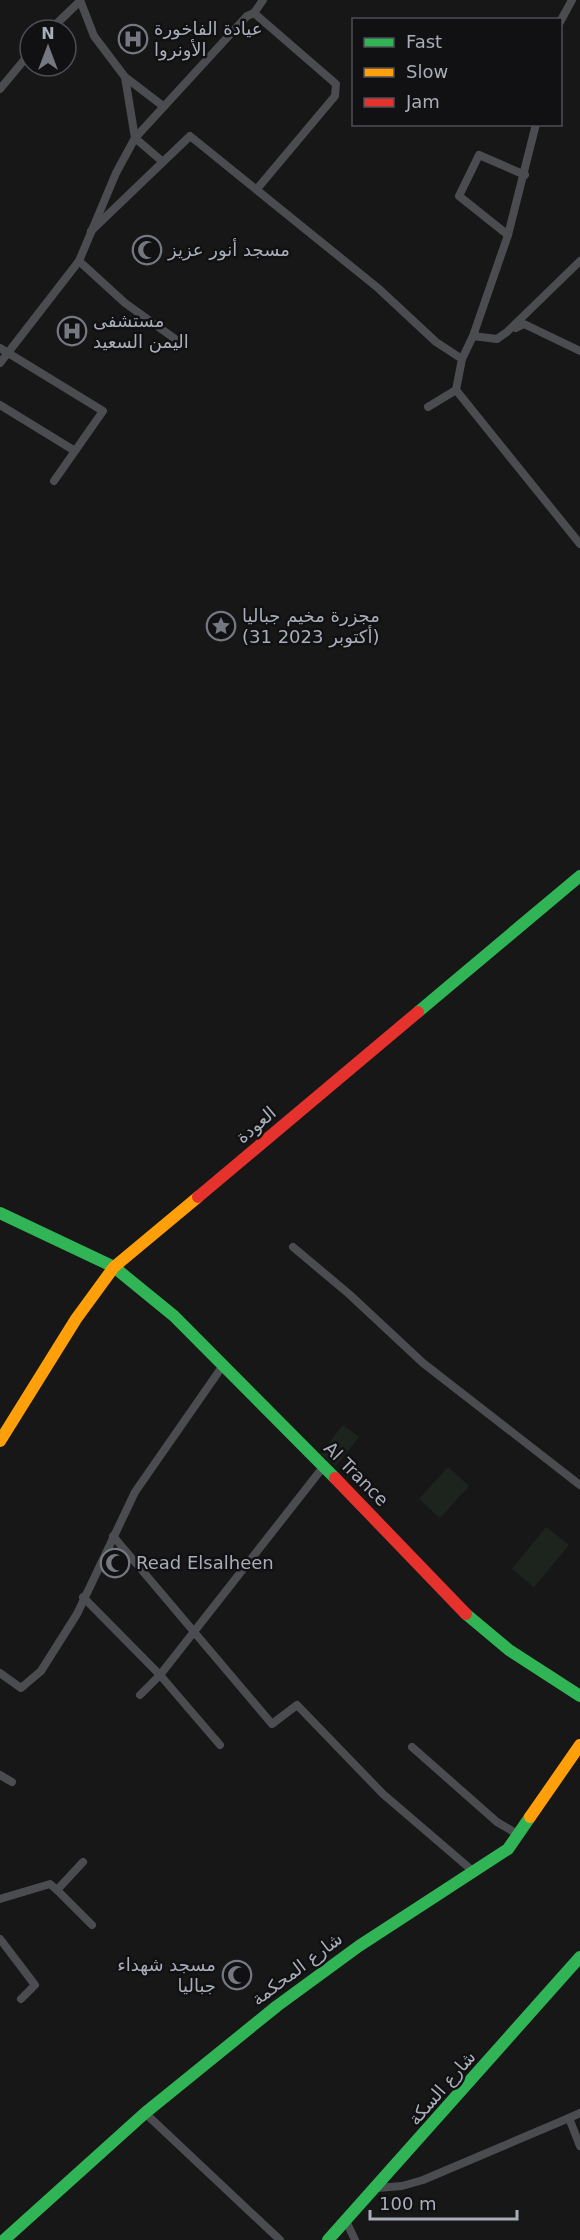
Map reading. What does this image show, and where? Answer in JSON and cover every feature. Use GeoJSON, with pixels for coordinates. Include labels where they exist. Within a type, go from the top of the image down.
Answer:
{"type":"FeatureCollection","features":[{"type":"Feature","properties":{"kind":"street"},"geometry":{"type":"LineString","coordinates":[[0,363],[3,351],[79,261],[116,173],[135,138],[247,16],[254,13],[263,0]]}},
{"type":"Feature","properties":{"kind":"street"},"geometry":{"type":"LineString","coordinates":[[62,18],[80,1],[94,36],[125,77],[164,106]]}},
{"type":"Feature","properties":{"kind":"street"},"geometry":{"type":"LineString","coordinates":[[562,19],[569,1]]}},
{"type":"Feature","properties":{"kind":"street"},"geometry":{"type":"LineString","coordinates":[[254,13],[336,84],[335,96],[257,189]]}},
{"type":"Feature","properties":{"kind":"street"},"geometry":{"type":"LineString","coordinates":[[0,89],[18,67]]}},
{"type":"Feature","properties":{"kind":"street"},"geometry":{"type":"LineString","coordinates":[[125,77],[135,138],[163,162]]}},
{"type":"Feature","properties":{"kind":"street"},"geometry":{"type":"LineString","coordinates":[[428,407],[456,390],[462,359],[473,336],[508,235],[536,126]]}},
{"type":"Feature","properties":{"kind":"street"},"geometry":{"type":"LineString","coordinates":[[91,231],[190,136],[378,288],[436,342],[462,359]]}},
{"type":"Feature","properties":{"kind":"street"},"geometry":{"type":"LineString","coordinates":[[508,235],[459,196],[479,155],[525,175]]}},
{"type":"Feature","properties":{"kind":"street"},"geometry":{"type":"LineString","coordinates":[[79,261],[125,303],[178,341]]}},
{"type":"Feature","properties":{"kind":"street"},"geometry":{"type":"LineString","coordinates":[[497,339],[531,311],[580,261]]}},
{"type":"Feature","properties":{"kind":"street"},"geometry":{"type":"LineString","coordinates":[[473,336],[497,339],[524,324],[580,351]]}},
{"type":"Feature","properties":{"kind":"street"},"geometry":{"type":"LineString","coordinates":[[3,351],[103,411],[54,481]]}},
{"type":"Feature","properties":{"kind":"street"},"geometry":{"type":"LineString","coordinates":[[456,390],[580,544]]}},
{"type":"Feature","properties":{"kind":"street"},"geometry":{"type":"LineString","coordinates":[[0,405],[75,451]]}},
{"type":"Feature","properties":{"kind":"street","name":"العودة"},"geometry":{"type":"LineString","coordinates":[[0,1441],[76,1319],[114,1267],[580,876]]}},
{"type":"Feature","properties":{"kind":"street","name":"Al Trance"},"geometry":{"type":"LineString","coordinates":[[0,1213],[114,1267],[174,1316],[324,1466],[479,1628],[580,1696]]}},
{"type":"Feature","properties":{"kind":"street"},"geometry":{"type":"LineString","coordinates":[[293,1247],[349,1294],[423,1363],[580,1485]]}},
{"type":"Feature","properties":{"kind":"street"},"geometry":{"type":"LineString","coordinates":[[0,1673],[21,1688],[41,1671],[77,1614],[83,1597],[135,1492],[224,1364]]}},
{"type":"Feature","properties":{"kind":"street"},"geometry":{"type":"LineString","coordinates":[[140,1695],[193,1633],[324,1466]]}},
{"type":"Feature","properties":{"kind":"street"},"geometry":{"type":"LineString","coordinates":[[113,1536],[272,1724],[297,1705],[383,1794],[474,1872]]}},
{"type":"Feature","properties":{"kind":"street"},"geometry":{"type":"LineString","coordinates":[[83,1597],[159,1675],[220,1745]]}},
{"type":"Feature","properties":{"kind":"street","name":"شارع المحكمة"},"geometry":{"type":"LineString","coordinates":[[4,2240],[145,2113],[277,2006],[359,1946],[508,1849],[580,1745]]}},
{"type":"Feature","properties":{"kind":"street"},"geometry":{"type":"LineString","coordinates":[[412,1747],[497,1821],[519,1835]]}},
{"type":"Feature","properties":{"kind":"street"},"geometry":{"type":"LineString","coordinates":[[0,1775],[12,1782]]}},
{"type":"Feature","properties":{"kind":"street"},"geometry":{"type":"LineString","coordinates":[[57,1890],[83,1862]]}},
{"type":"Feature","properties":{"kind":"street"},"geometry":{"type":"LineString","coordinates":[[0,1899],[51,1884],[92,1925]]}},
{"type":"Feature","properties":{"kind":"street"},"geometry":{"type":"LineString","coordinates":[[0,1939],[35,1985],[21,1999]]}},
{"type":"Feature","properties":{"kind":"street","name":"شارع السكة"},"geometry":{"type":"LineString","coordinates":[[328,2240],[377,2188],[580,1957]]}},
{"type":"Feature","properties":{"kind":"street"},"geometry":{"type":"LineString","coordinates":[[145,2113],[280,2240]]}},
{"type":"Feature","properties":{"kind":"street"},"geometry":{"type":"LineString","coordinates":[[377,2188],[402,2186],[423,2180],[580,2113]]}},
{"type":"Feature","properties":{"kind":"street"},"geometry":{"type":"LineString","coordinates":[[569,2118],[580,2146]]}},
{"type":"Feature","properties":{"kind":"street"},"geometry":{"type":"LineString","coordinates":[[346,2221],[355,2240]]}},
{"type":"Feature","properties":{"kind":"shaded area"},"geometry":{"type":"Polygon","coordinates":[[[343,1425],[359,1437],[336,1466],[320,1454],[343,1425]]]}},
{"type":"Feature","properties":{"kind":"shaded area"},"geometry":{"type":"Polygon","coordinates":[[[448,1467],[469,1486],[440,1518],[419,1499],[448,1467]]]}},
{"type":"Feature","properties":{"kind":"shaded area"},"geometry":{"type":"Polygon","coordinates":[[[546,1527],[569,1545],[534,1587],[512,1569],[546,1527]]]}},
{"type":"Feature","properties":{"kind":"traffic: fast"},"geometry":{"type":"LineString","coordinates":[[418,1012],[580,876]]}},
{"type":"Feature","properties":{"kind":"traffic: fast"},"geometry":{"type":"LineString","coordinates":[[0,1213],[114,1267],[174,1316],[335,1478]]}},
{"type":"Feature","properties":{"kind":"traffic: fast"},"geometry":{"type":"LineString","coordinates":[[466,1614],[509,1650],[580,1696]]}},
{"type":"Feature","properties":{"kind":"traffic: fast"},"geometry":{"type":"LineString","coordinates":[[4,2240],[145,2113],[277,2006],[359,1946],[508,1849],[530,1817]]}},
{"type":"Feature","properties":{"kind":"traffic: fast"},"geometry":{"type":"LineString","coordinates":[[328,2240],[580,1957]]}},
{"type":"Feature","properties":{"kind":"traffic: slow"},"geometry":{"type":"LineString","coordinates":[[0,1441],[76,1319],[114,1267],[198,1197]]}},
{"type":"Feature","properties":{"kind":"traffic: slow"},"geometry":{"type":"LineString","coordinates":[[530,1817],[580,1745]]}},
{"type":"Feature","properties":{"kind":"traffic: jam"},"geometry":{"type":"LineString","coordinates":[[198,1197],[418,1012]]}},
{"type":"Feature","properties":{"kind":"traffic: jam"},"geometry":{"type":"LineString","coordinates":[[335,1478],[466,1614]]}},
{"type":"Feature","properties":{"kind":"place","name":"عيادة الفاخورة الأونروا"},"geometry":{"type":"Point","coordinates":[133,39]}},
{"type":"Feature","properties":{"kind":"place","name":"مسجد أنور عزيز"},"geometry":{"type":"Point","coordinates":[147,250]}},
{"type":"Feature","properties":{"kind":"place","name":"مستشفى اليمن السعيد"},"geometry":{"type":"Point","coordinates":[72,331]}},
{"type":"Feature","properties":{"kind":"place","name":"مجزرة مخيم جباليا (31 أكتوبر 2023)"},"geometry":{"type":"Point","coordinates":[221,626]}},
{"type":"Feature","properties":{"kind":"place","name":"Read Elsalheen"},"geometry":{"type":"Point","coordinates":[115,1563]}},
{"type":"Feature","properties":{"kind":"place","name":"مسجد شهداء جباليا"},"geometry":{"type":"Point","coordinates":[237,1975]}}]}
